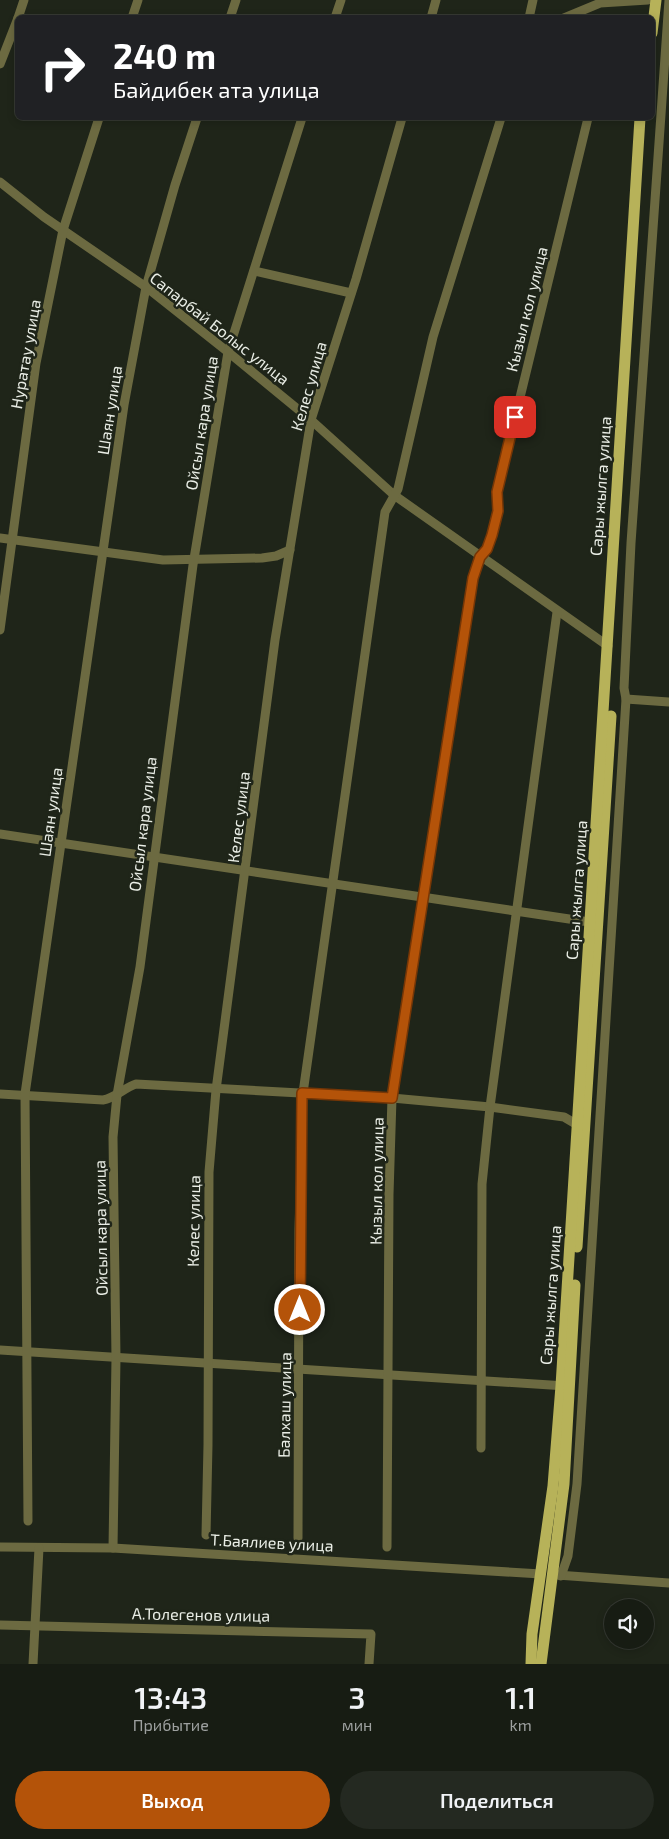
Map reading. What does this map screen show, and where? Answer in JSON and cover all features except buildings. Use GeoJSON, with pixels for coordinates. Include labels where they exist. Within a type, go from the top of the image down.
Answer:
{"type":"FeatureCollection","features":[{"type":"Feature","properties":{"kind":"main road"},"geometry":{"type":"LineString","coordinates":[[648,15],[649,0]]}},
{"type":"Feature","properties":{"kind":"main road"},"geometry":{"type":"LineString","coordinates":[[654,15],[656,0]]}},
{"type":"Feature","properties":{"kind":"main road","name":"Сары жылга улица"},"geometry":{"type":"LineString","coordinates":[[594,922],[608,646],[640,120]]}},
{"type":"Feature","properties":{"kind":"main road","name":"Сары жылга улица"},"geometry":{"type":"LineString","coordinates":[[541,1664],[552,1575],[554,1486],[565,1386],[647,120]]}},
{"type":"Feature","properties":{"kind":"main road","name":"Сары жылга улица"},"geometry":{"type":"LineString","coordinates":[[531,1664],[532,1634],[552,1575]]}},
{"type":"Feature","properties":{"kind":"street"},"geometry":{"type":"LineString","coordinates":[[19,15],[24,0]]}},
{"type":"Feature","properties":{"kind":"street"},"geometry":{"type":"LineString","coordinates":[[133,15],[138,0]]}},
{"type":"Feature","properties":{"kind":"street"},"geometry":{"type":"LineString","coordinates":[[231,15],[236,0]]}},
{"type":"Feature","properties":{"kind":"street"},"geometry":{"type":"LineString","coordinates":[[336,15],[340,0]]}},
{"type":"Feature","properties":{"kind":"street"},"geometry":{"type":"LineString","coordinates":[[432,15],[436,0]]}},
{"type":"Feature","properties":{"kind":"street"},"geometry":{"type":"LineString","coordinates":[[529,15],[533,0]]}},
{"type":"Feature","properties":{"kind":"street"},"geometry":{"type":"LineString","coordinates":[[571,15],[600,3],[649,0]]}},
{"type":"Feature","properties":{"kind":"street"},"geometry":{"type":"LineString","coordinates":[[552,1575],[568,1556],[577,1484],[626,699],[624,688],[630,543],[668,0]]}},
{"type":"Feature","properties":{"kind":"street"},"geometry":{"type":"LineString","coordinates":[[0,64],[15,26]]}},
{"type":"Feature","properties":{"kind":"street","name":"Нуратау улица"},"geometry":{"type":"LineString","coordinates":[[0,630],[36,363],[63,230],[98,120]]}},
{"type":"Feature","properties":{"kind":"street","name":"Шаян улица"},"geometry":{"type":"LineString","coordinates":[[28,1521],[25,1094],[124,405],[146,287],[175,185],[196,120]]}},
{"type":"Feature","properties":{"kind":"street","name":"Ойсыл кара улица"},"geometry":{"type":"LineString","coordinates":[[113,1548],[116,1358],[113,1138],[117,1095],[140,967],[153,856],[194,560],[228,352],[301,120]]}},
{"type":"Feature","properties":{"kind":"street","name":"Келес улица"},"geometry":{"type":"LineString","coordinates":[[206,1535],[209,1172],[216,1090],[275,640],[311,420],[351,293],[401,120]]}},
{"type":"Feature","properties":{"kind":"street","name":"Балхаш улица"},"geometry":{"type":"LineString","coordinates":[[298,1538],[299,1230],[302,1093],[385,512],[398,489],[433,337],[500,120]]}},
{"type":"Feature","properties":{"kind":"street","name":"Кызыл кол улица"},"geometry":{"type":"LineString","coordinates":[[388,1547],[390,1374],[389,1194],[392,1098],[423,896],[443,782],[473,578],[480,557],[487,549],[498,511],[497,492],[588,120]]}},
{"type":"Feature","properties":{"kind":"street","name":"Сапарбай Болыс улица"},"geometry":{"type":"LineString","coordinates":[[0,182],[63,230],[146,287],[228,352],[311,420],[394,495],[557,612],[608,646]]}},
{"type":"Feature","properties":{"kind":"street"},"geometry":{"type":"LineString","coordinates":[[254,271],[351,293]]}},
{"type":"Feature","properties":{"kind":"street"},"geometry":{"type":"LineString","coordinates":[[0,538],[103,554],[163,560],[262,558],[276,556],[290,550]]}},
{"type":"Feature","properties":{"kind":"street"},"geometry":{"type":"LineString","coordinates":[[480,1448],[482,1184],[490,1107],[557,612]]}},
{"type":"Feature","properties":{"kind":"street"},"geometry":{"type":"LineString","coordinates":[[626,699],[669,702]]}},
{"type":"Feature","properties":{"kind":"street"},"geometry":{"type":"LineString","coordinates":[[0,834],[594,922]]}},
{"type":"Feature","properties":{"kind":"street"},"geometry":{"type":"LineString","coordinates":[[0,1094],[103,1100],[117,1095],[125,1088],[136,1084],[216,1090],[392,1098],[490,1107],[564,1117],[582,1127]]}},
{"type":"Feature","properties":{"kind":"street"},"geometry":{"type":"LineString","coordinates":[[0,1350],[208,1362],[300,1370],[480,1379],[565,1386]]}},
{"type":"Feature","properties":{"kind":"street","name":"Т.Баялиев улица"},"geometry":{"type":"LineString","coordinates":[[0,1547],[113,1548],[669,1583]]}},
{"type":"Feature","properties":{"kind":"street"},"geometry":{"type":"LineString","coordinates":[[34,1664],[34,1626],[39,1548]]}},
{"type":"Feature","properties":{"kind":"street","name":"А.Толегенов улица"},"geometry":{"type":"LineString","coordinates":[[0,1624],[371,1634],[369,1664]]}},
{"type":"Feature","properties":{"kind":"route"},"geometry":{"type":"LineString","coordinates":[[300,1310],[299,1230],[302,1093],[392,1098],[423,896],[443,782],[473,578],[480,557],[487,549],[492,535],[498,511],[497,492],[515,417]]}}]}
